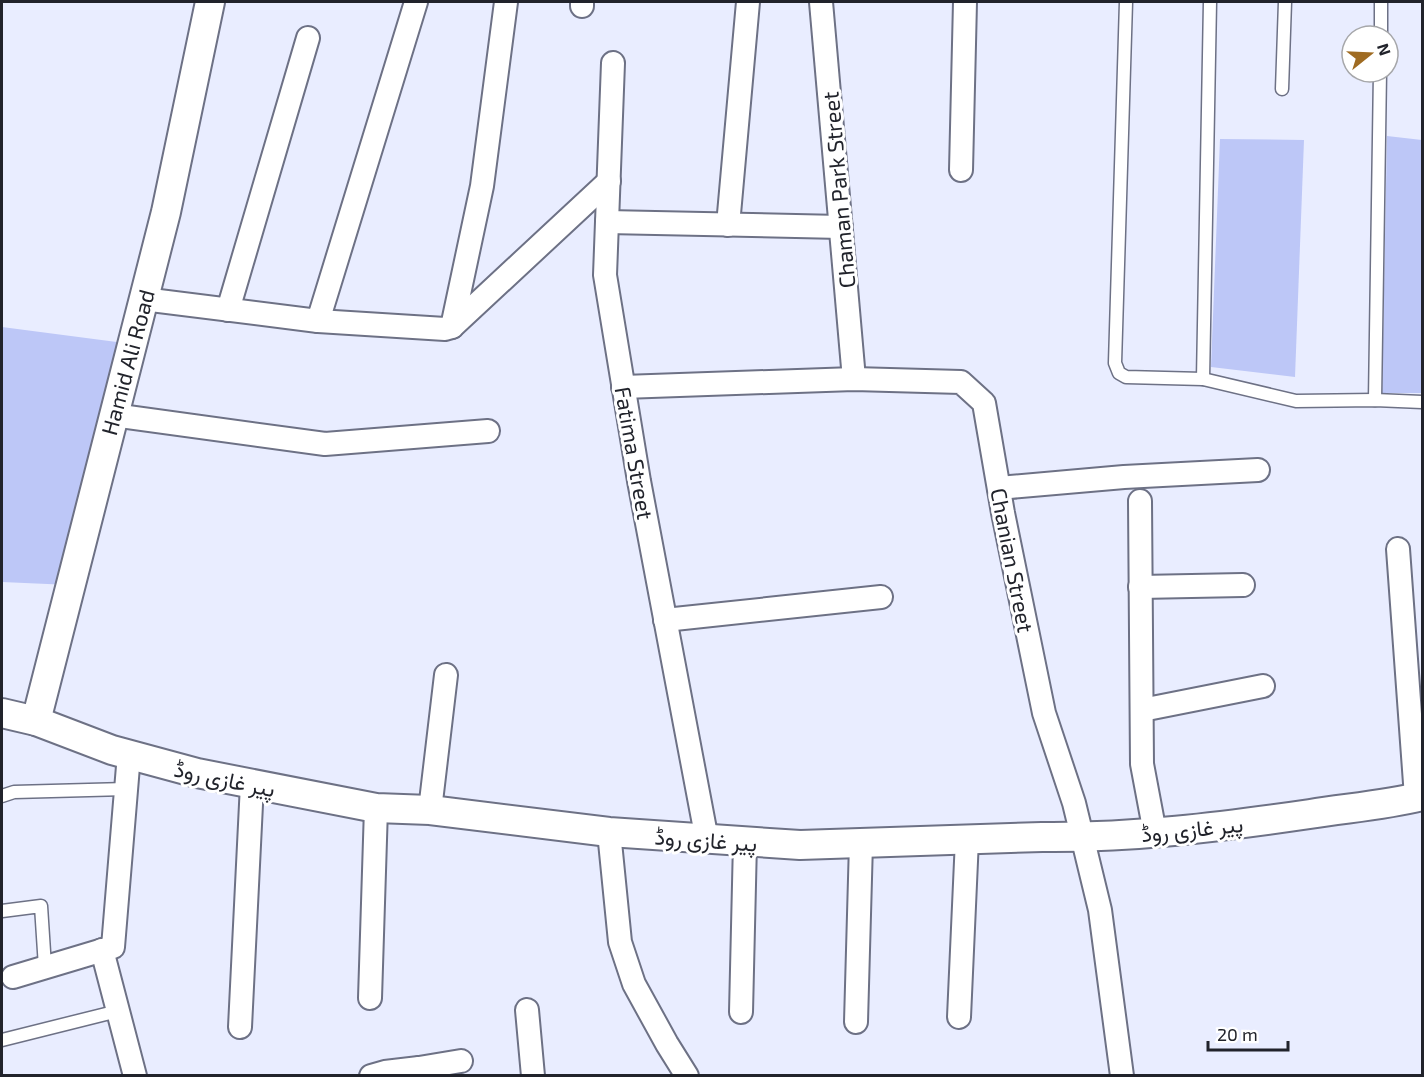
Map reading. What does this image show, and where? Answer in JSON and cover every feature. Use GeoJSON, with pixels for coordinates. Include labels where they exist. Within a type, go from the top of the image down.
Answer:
{"type":"FeatureCollection","features":[{"type":"Feature","properties":{"kind":"street","name":"Hamid Ali Road"},"geometry":{"type":"LineString","coordinates":[[36,721],[166,212],[210,2]]}},
{"type":"Feature","properties":{"kind":"street"},"geometry":{"type":"LineString","coordinates":[[318,321],[416,2]]}},
{"type":"Feature","properties":{"kind":"street"},"geometry":{"type":"LineString","coordinates":[[452,327],[482,186],[506,2]]}},
{"type":"Feature","properties":{"kind":"street"},"geometry":{"type":"LineString","coordinates":[[728,225],[748,2]]}},
{"type":"Feature","properties":{"kind":"street","name":"Chaman Park Street"},"geometry":{"type":"LineString","coordinates":[[821,2],[854,379]]}},
{"type":"Feature","properties":{"kind":"street"},"geometry":{"type":"LineString","coordinates":[[961,170],[965,2]]}},
{"type":"Feature","properties":{"kind":"street"},"geometry":{"type":"LineString","coordinates":[[228,310],[308,38]]}},
{"type":"Feature","properties":{"kind":"street","name":"Fatima Street"},"geometry":{"type":"LineString","coordinates":[[613,63],[605,275],[623,387],[706,840]]}},
{"type":"Feature","properties":{"kind":"street"},"geometry":{"type":"LineString","coordinates":[[143,299],[318,321],[445,329],[452,327],[609,181]]}},
{"type":"Feature","properties":{"kind":"street"},"geometry":{"type":"LineString","coordinates":[[607,222],[841,227]]}},
{"type":"Feature","properties":{"kind":"street","name":"Chanian Street"},"geometry":{"type":"LineString","coordinates":[[623,387],[854,379],[962,382],[984,403],[1044,713],[1074,803],[1100,910],[1122,1076]]}},
{"type":"Feature","properties":{"kind":"street"},"geometry":{"type":"LineString","coordinates":[[113,415],[325,444],[488,431]]}},
{"type":"Feature","properties":{"kind":"street"},"geometry":{"type":"LineString","coordinates":[[999,488],[1124,477],[1258,470]]}},
{"type":"Feature","properties":{"kind":"street"},"geometry":{"type":"LineString","coordinates":[[1140,501],[1142,764],[1155,833]]}},
{"type":"Feature","properties":{"kind":"street"},"geometry":{"type":"LineString","coordinates":[[1398,549],[1419,796]]}},
{"type":"Feature","properties":{"kind":"street"},"geometry":{"type":"LineString","coordinates":[[1140,587],[1243,585]]}},
{"type":"Feature","properties":{"kind":"street"},"geometry":{"type":"LineString","coordinates":[[665,620],[881,597]]}},
{"type":"Feature","properties":{"kind":"street"},"geometry":{"type":"LineString","coordinates":[[430,810],[446,675]]}},
{"type":"Feature","properties":{"kind":"street"},"geometry":{"type":"LineString","coordinates":[[1142,710],[1263,686]]}},
{"type":"Feature","properties":{"kind":"street","name":"پیر غازی روڈ"},"geometry":{"type":"LineString","coordinates":[[2,713],[36,721],[112,750],[197,773],[376,808],[430,810],[609,832],[706,840],[800,845],[1155,833],[1252,822],[1419,796]]}},
{"type":"Feature","properties":{"kind":"street"},"geometry":{"type":"LineString","coordinates":[[13,977],[113,947],[129,754]]}},
{"type":"Feature","properties":{"kind":"street"},"geometry":{"type":"LineString","coordinates":[[240,1027],[252,784]]}},
{"type":"Feature","properties":{"kind":"street"},"geometry":{"type":"LineString","coordinates":[[370,998],[376,808]]}},
{"type":"Feature","properties":{"kind":"street"},"geometry":{"type":"LineString","coordinates":[[609,832],[620,942],[633,984],[687,1076]]}},
{"type":"Feature","properties":{"kind":"street"},"geometry":{"type":"LineString","coordinates":[[959,1017],[967,839]]}},
{"type":"Feature","properties":{"kind":"street"},"geometry":{"type":"LineString","coordinates":[[741,1012],[745,842]]}},
{"type":"Feature","properties":{"kind":"street"},"geometry":{"type":"LineString","coordinates":[[856,1022],[861,843]]}},
{"type":"Feature","properties":{"kind":"street"},"geometry":{"type":"LineString","coordinates":[[102,950],[135,1076]]}},
{"type":"Feature","properties":{"kind":"street"},"geometry":{"type":"LineString","coordinates":[[527,1010],[533,1076]]}},
{"type":"Feature","properties":{"kind":"street"},"geometry":{"type":"LineString","coordinates":[[371,1076],[385,1072],[420,1072],[461,1061]]}},
{"type":"Feature","properties":{"kind":"lane"},"geometry":{"type":"LineString","coordinates":[[1126,2],[1114,363],[1119,373],[1126,377],[1203,379],[1296,401],[1422,402]]}},
{"type":"Feature","properties":{"kind":"lane"},"geometry":{"type":"LineString","coordinates":[[1203,379],[1210,2]]}},
{"type":"Feature","properties":{"kind":"lane"},"geometry":{"type":"LineString","coordinates":[[1282,89],[1285,2]]}},
{"type":"Feature","properties":{"kind":"lane"},"geometry":{"type":"LineString","coordinates":[[1381,2],[1381,24]]}},
{"type":"Feature","properties":{"kind":"lane"},"geometry":{"type":"LineString","coordinates":[[1375,400],[1380,84]]}},
{"type":"Feature","properties":{"kind":"lane"},"geometry":{"type":"LineString","coordinates":[[2,796],[14,792],[126,789]]}},
{"type":"Feature","properties":{"kind":"lane"},"geometry":{"type":"LineString","coordinates":[[2,911],[41,906],[45,967]]}},
{"type":"Feature","properties":{"kind":"lane"},"geometry":{"type":"LineString","coordinates":[[2,1040],[118,1011]]}},
{"type":"Feature","properties":{"kind":"shaded area"},"geometry":{"type":"Polygon","coordinates":[[[1387,136],[1422,140],[1422,393],[1382,393],[1387,136]]]}},
{"type":"Feature","properties":{"kind":"shaded area"},"geometry":{"type":"Polygon","coordinates":[[[1220,139],[1304,140],[1295,377],[1211,367],[1220,139]]]}},
{"type":"Feature","properties":{"kind":"shaded area"},"geometry":{"type":"Polygon","coordinates":[[[2,327],[132,344],[70,585],[2,582],[2,327]]]}}]}
